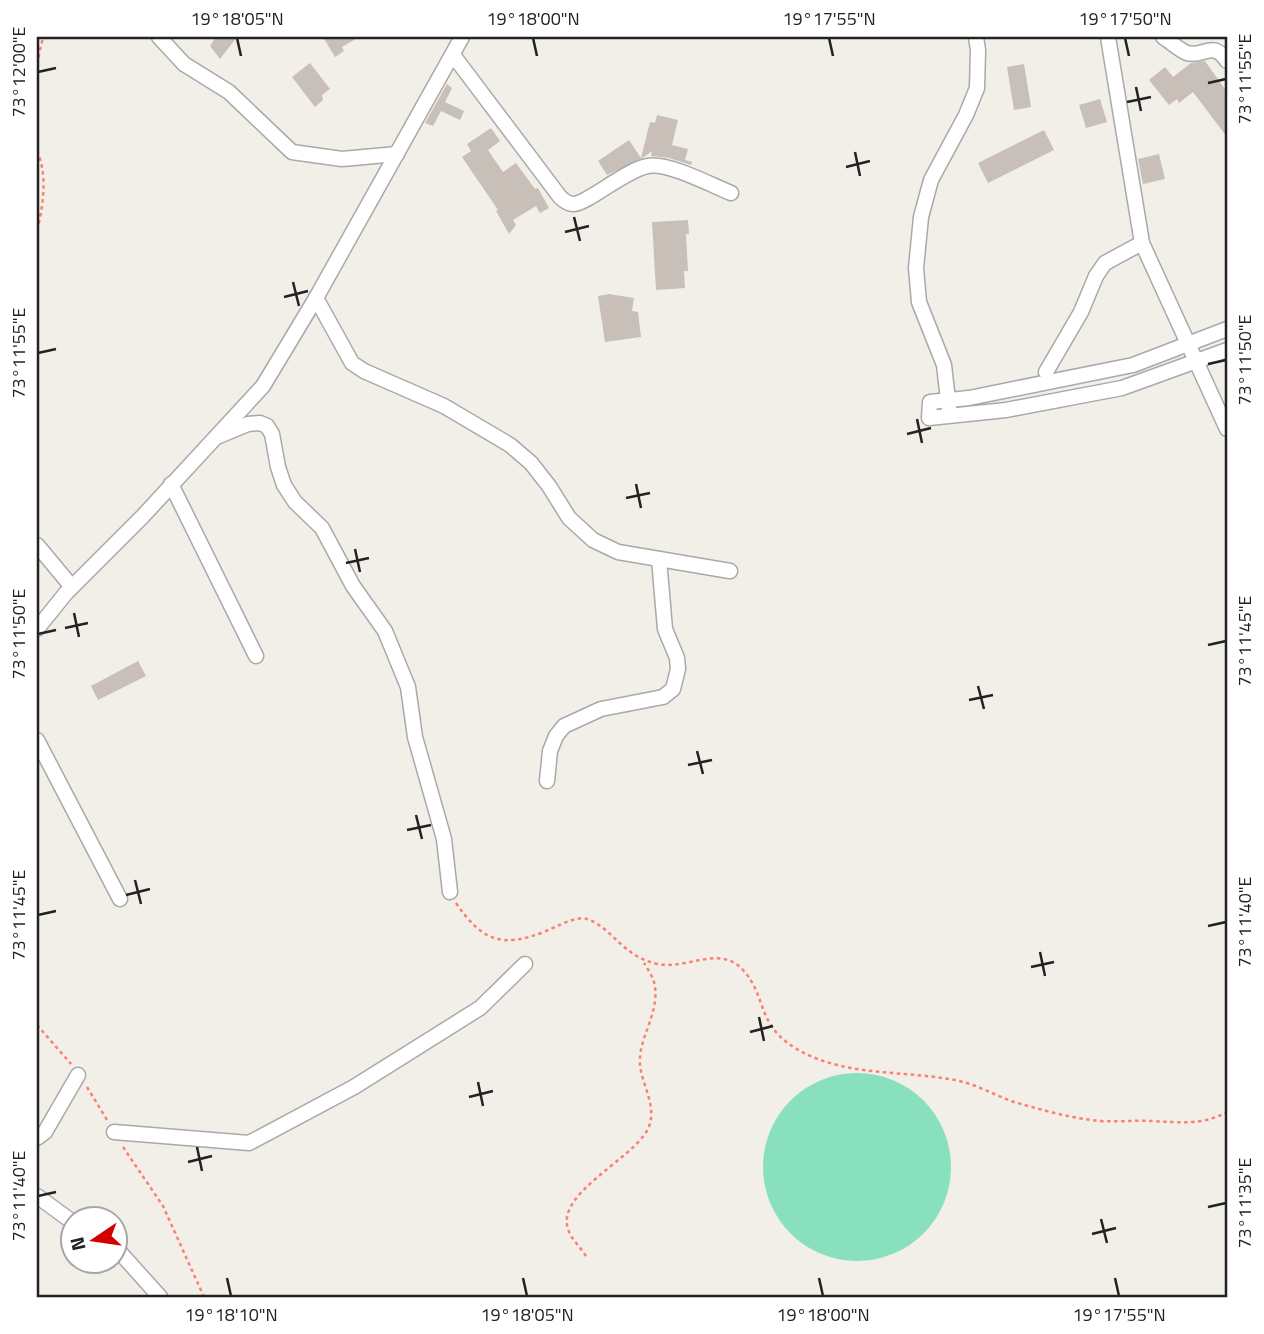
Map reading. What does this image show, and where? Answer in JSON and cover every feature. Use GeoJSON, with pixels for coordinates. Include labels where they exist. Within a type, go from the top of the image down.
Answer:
{"type":"FeatureCollection","features":[{"type":"Feature","properties":{"kind":"street"},"geometry":{"type":"LineString","coordinates":[[159,37],[184,64],[229,92],[292,152],[342,159],[397,154]]}},
{"type":"Feature","properties":{"kind":"street"},"geometry":{"type":"LineString","coordinates":[[37,629],[72,587],[262,386],[316,298],[462,37]]}},
{"type":"Feature","properties":{"kind":"street"},"geometry":{"type":"LineString","coordinates":[[950,417],[944,365],[919,302],[916,268],[921,217],[931,180],[977,88],[976,37]]}},
{"type":"Feature","properties":{"kind":"street"},"geometry":{"type":"LineString","coordinates":[[1108,37],[1142,243],[1227,429]]}},
{"type":"Feature","properties":{"kind":"street"},"geometry":{"type":"LineString","coordinates":[[1163,37],[1186,52],[1206,50],[1225,55]]}},
{"type":"Feature","properties":{"kind":"street"},"geometry":{"type":"LineString","coordinates":[[453,55],[566,202],[579,203],[607,185],[648,166],[668,168],[731,193]]}},
{"type":"Feature","properties":{"kind":"street"},"geometry":{"type":"LineString","coordinates":[[1046,372],[1080,312],[1096,276],[1105,264],[1142,243]]}},
{"type":"Feature","properties":{"kind":"street"},"geometry":{"type":"LineString","coordinates":[[316,298],[347,356],[357,368],[444,406],[510,446],[531,463],[549,485],[569,519],[593,540],[618,552],[730,571]]}},
{"type":"Feature","properties":{"kind":"street"},"geometry":{"type":"LineString","coordinates":[[1227,329],[1133,365],[1037,386],[930,402],[929,418],[1006,410],[1122,388],[1227,349]]}},
{"type":"Feature","properties":{"kind":"street"},"geometry":{"type":"LineString","coordinates":[[215,437],[248,424],[260,423],[267,426],[284,485],[295,502],[322,528],[353,586],[385,631],[408,687],[415,737],[444,839],[450,892]]}},
{"type":"Feature","properties":{"kind":"street"},"geometry":{"type":"LineString","coordinates":[[171,484],[257,656]]}},
{"type":"Feature","properties":{"kind":"street"},"geometry":{"type":"LineString","coordinates":[[37,545],[72,587]]}},
{"type":"Feature","properties":{"kind":"street"},"geometry":{"type":"LineString","coordinates":[[547,781],[550,751],[564,726],[601,709],[663,697],[673,689],[678,669],[677,657],[664,629],[659,559]]}},
{"type":"Feature","properties":{"kind":"street"},"geometry":{"type":"LineString","coordinates":[[37,740],[120,899]]}},
{"type":"Feature","properties":{"kind":"street"},"geometry":{"type":"LineString","coordinates":[[114,1132],[248,1143],[354,1087],[480,1007],[525,964]]}},
{"type":"Feature","properties":{"kind":"street"},"geometry":{"type":"LineString","coordinates":[[37,1138],[45,1132],[78,1074]]}},
{"type":"Feature","properties":{"kind":"street"},"geometry":{"type":"LineString","coordinates":[[37,1196],[60,1213]]}},
{"type":"Feature","properties":{"kind":"street"},"geometry":{"type":"LineString","coordinates":[[130,1264],[160,1297]]}},
{"type":"Feature","properties":{"kind":"path"},"geometry":{"type":"LineString","coordinates":[[37,64],[43,37]]}},
{"type":"Feature","properties":{"kind":"path"},"geometry":{"type":"LineString","coordinates":[[37,151],[42,171],[43,207],[37,231]]}},
{"type":"Feature","properties":{"kind":"path"},"geometry":{"type":"LineString","coordinates":[[450,892],[471,924],[489,937],[519,939],[583,919],[593,921],[626,951],[644,962],[665,966],[723,957],[732,961],[744,971],[752,984],[775,1033],[795,1048],[827,1064],[953,1080],[977,1086],[1012,1101],[1092,1120],[1197,1123],[1227,1112]]}},
{"type":"Feature","properties":{"kind":"path"},"geometry":{"type":"LineString","coordinates":[[586,1256],[569,1232],[566,1221],[569,1208],[579,1194],[641,1140],[650,1126],[651,1108],[641,1071],[640,1056],[654,1014],[656,996],[653,981],[644,962]]}},
{"type":"Feature","properties":{"kind":"path"},"geometry":{"type":"LineString","coordinates":[[37,1026],[78,1074],[163,1206],[204,1297]]}},
{"type":"Feature","properties":{"kind":"green space"},"geometry":{"type":"Polygon","coordinates":[[[857,1073],[875,1074],[893,1080],[924,1100],[944,1131],[950,1149],[950,1185],[944,1203],[924,1234],[893,1254],[875,1260],[857,1261],[839,1260],[821,1254],[790,1234],[770,1203],[764,1185],[763,1167],[764,1149],[770,1131],[790,1100],[821,1080],[839,1074],[857,1073]]]}},
{"type":"Feature","properties":{"kind":"building"},"geometry":{"type":"Polygon","coordinates":[[[216,37],[237,37],[220,59],[210,46],[216,37]]]}},
{"type":"Feature","properties":{"kind":"building"},"geometry":{"type":"Polygon","coordinates":[[[323,37],[359,37],[342,47],[344,51],[335,57],[323,37]]]}},
{"type":"Feature","properties":{"kind":"building"},"geometry":{"type":"Polygon","coordinates":[[[1205,61],[1227,92],[1227,137],[1193,92],[1179,103],[1177,99],[1169,105],[1149,80],[1165,67],[1173,77],[1191,63],[1205,61]]]}},
{"type":"Feature","properties":{"kind":"building"},"geometry":{"type":"Polygon","coordinates":[[[310,63],[330,89],[322,95],[323,100],[315,107],[292,77],[310,63]]]}},
{"type":"Feature","properties":{"kind":"building"},"geometry":{"type":"Polygon","coordinates":[[[1024,64],[1031,107],[1014,110],[1007,67],[1024,64]]]}},
{"type":"Feature","properties":{"kind":"building"},"geometry":{"type":"Polygon","coordinates":[[[447,84],[452,88],[445,102],[464,111],[460,120],[441,111],[433,126],[425,123],[447,84]]]}},
{"type":"Feature","properties":{"kind":"building"},"geometry":{"type":"Polygon","coordinates":[[[1100,99],[1107,122],[1086,128],[1079,105],[1100,99]]]}},
{"type":"Feature","properties":{"kind":"building"},"geometry":{"type":"Polygon","coordinates":[[[657,115],[678,120],[672,145],[688,149],[685,160],[692,162],[691,165],[651,156],[652,151],[644,157],[607,175],[598,161],[629,140],[641,158],[650,122],[655,123],[657,115]]]}},
{"type":"Feature","properties":{"kind":"building"},"geometry":{"type":"Polygon","coordinates":[[[491,128],[500,141],[488,150],[503,172],[516,163],[535,189],[538,188],[549,208],[540,213],[536,206],[513,220],[516,225],[509,234],[496,211],[498,210],[462,157],[471,151],[467,144],[491,128]]]}},
{"type":"Feature","properties":{"kind":"building"},"geometry":{"type":"Polygon","coordinates":[[[1044,130],[1054,150],[988,183],[978,163],[1044,130]]]}},
{"type":"Feature","properties":{"kind":"building"},"geometry":{"type":"Polygon","coordinates":[[[1159,154],[1165,179],[1143,184],[1138,159],[1159,154]]]}},
{"type":"Feature","properties":{"kind":"building"},"geometry":{"type":"Polygon","coordinates":[[[688,220],[688,271],[684,271],[685,288],[656,290],[652,222],[688,220]]]}},
{"type":"Feature","properties":{"kind":"building"},"geometry":{"type":"Polygon","coordinates":[[[609,294],[634,298],[632,311],[638,312],[641,337],[605,342],[598,296],[609,294]]]}},
{"type":"Feature","properties":{"kind":"building"},"geometry":{"type":"Polygon","coordinates":[[[138,661],[146,676],[98,700],[91,686],[138,661]]]}}]}
